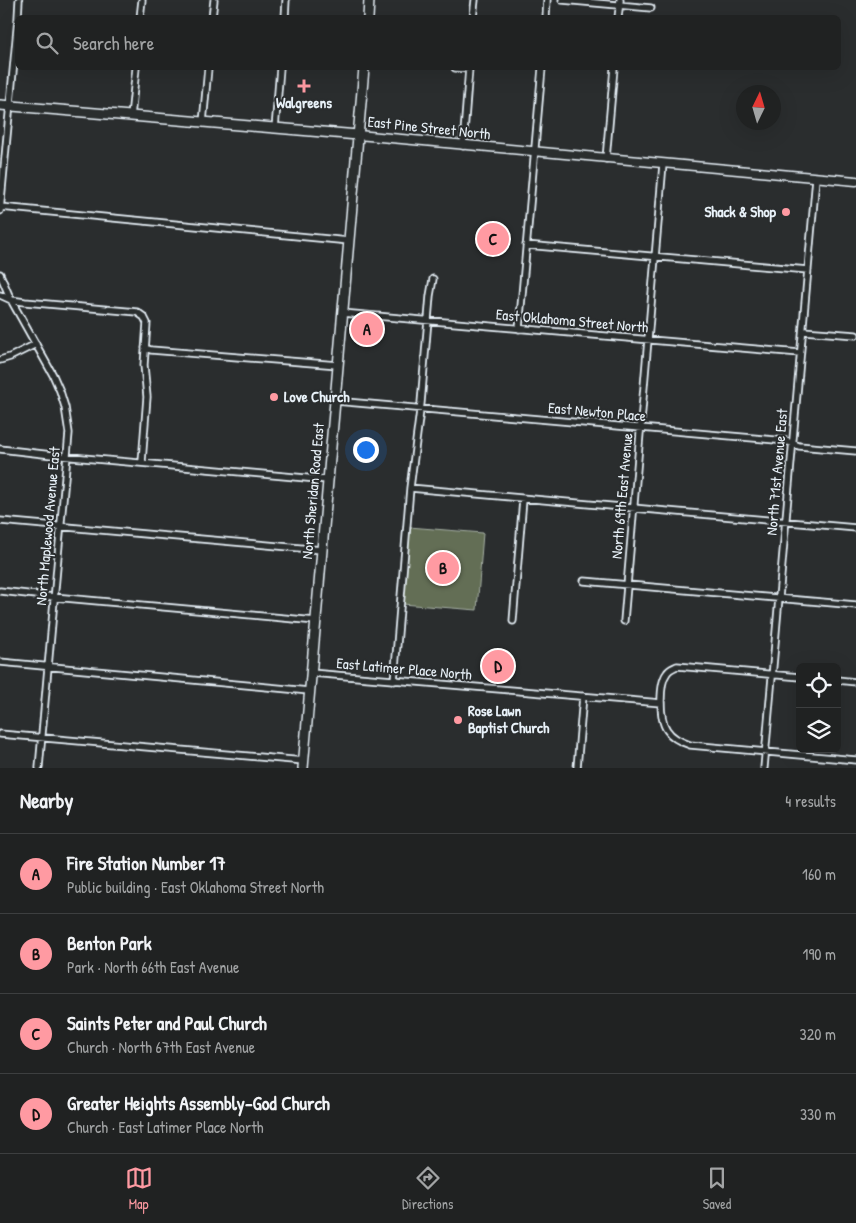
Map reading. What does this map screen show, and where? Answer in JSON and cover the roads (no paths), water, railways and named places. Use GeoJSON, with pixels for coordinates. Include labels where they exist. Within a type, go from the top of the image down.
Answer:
{"type":"FeatureCollection","features":[{"type":"Feature","properties":{"kind":"main road"},"geometry":{"type":"LineString","coordinates":[[368,15],[369,0]]}},
{"type":"Feature","properties":{"kind":"main road","name":"North Sheridan Road East"},"geometry":{"type":"LineString","coordinates":[[303,764],[364,70]]}},
{"type":"Feature","properties":{"kind":"main road","name":"East Pine Street North"},"geometry":{"type":"LineString","coordinates":[[5,105],[358,135]]}},
{"type":"Feature","properties":{"kind":"street"},"geometry":{"type":"LineString","coordinates":[[18,15],[19,0]]}},
{"type":"Feature","properties":{"kind":"street"},"geometry":{"type":"LineString","coordinates":[[140,15],[142,0]]}},
{"type":"Feature","properties":{"kind":"street"},"geometry":{"type":"LineString","coordinates":[[212,15],[214,0]]}},
{"type":"Feature","properties":{"kind":"street"},"geometry":{"type":"LineString","coordinates":[[285,15],[286,0]]}},
{"type":"Feature","properties":{"kind":"street"},"geometry":{"type":"LineString","coordinates":[[473,15],[475,0]]}},
{"type":"Feature","properties":{"kind":"street"},"geometry":{"type":"LineString","coordinates":[[546,15],[548,0]]}},
{"type":"Feature","properties":{"kind":"street"},"geometry":{"type":"LineString","coordinates":[[562,0],[620,3],[651,8]]}},
{"type":"Feature","properties":{"kind":"street"},"geometry":{"type":"LineString","coordinates":[[0,211],[5,105],[15,38]]}},
{"type":"Feature","properties":{"kind":"street"},"geometry":{"type":"LineString","coordinates":[[131,116],[136,70]]}},
{"type":"Feature","properties":{"kind":"street"},"geometry":{"type":"LineString","coordinates":[[203,123],[208,70]]}},
{"type":"Feature","properties":{"kind":"street"},"geometry":{"type":"LineString","coordinates":[[275,129],[280,70]]}},
{"type":"Feature","properties":{"kind":"street"},"geometry":{"type":"LineString","coordinates":[[463,146],[469,70]]}},
{"type":"Feature","properties":{"kind":"street"},"geometry":{"type":"LineString","coordinates":[[519,329],[542,70]]}},
{"type":"Feature","properties":{"kind":"street"},"geometry":{"type":"LineString","coordinates":[[606,159],[614,70]]}},
{"type":"Feature","properties":{"kind":"street","name":"East Pine Street North"},"geometry":{"type":"LineString","coordinates":[[358,135],[856,181]]}},
{"type":"Feature","properties":{"kind":"street","name":"North 69th East Avenue"},"geometry":{"type":"LineString","coordinates":[[624,620],[663,164]]}},
{"type":"Feature","properties":{"kind":"street","name":"North 71st Avenue East"},"geometry":{"type":"LineString","coordinates":[[764,768],[816,178]]}},
{"type":"Feature","properties":{"kind":"street"},"geometry":{"type":"LineString","coordinates":[[0,207],[349,240]]}},
{"type":"Feature","properties":{"kind":"street"},"geometry":{"type":"LineString","coordinates":[[526,245],[808,270]]}},
{"type":"Feature","properties":{"kind":"street","name":"North Maplewood Avenue East"},"geometry":{"type":"LineString","coordinates":[[0,274],[11,300],[53,375],[65,407],[69,433],[39,768]]}},
{"type":"Feature","properties":{"kind":"street"},"geometry":{"type":"LineString","coordinates":[[394,681],[410,488],[433,279]]}},
{"type":"Feature","properties":{"kind":"street"},"geometry":{"type":"LineString","coordinates":[[0,295],[11,300],[25,302],[137,312],[144,317],[147,323],[144,365],[147,397],[142,462]]}},
{"type":"Feature","properties":{"kind":"street","name":"East Oklahoma Street North"},"geometry":{"type":"LineString","coordinates":[[342,313],[800,353]]}},
{"type":"Feature","properties":{"kind":"street"},"geometry":{"type":"LineString","coordinates":[[803,330],[856,336]]}},
{"type":"Feature","properties":{"kind":"street"},"geometry":{"type":"LineString","coordinates":[[0,360],[36,344]]}},
{"type":"Feature","properties":{"kind":"street"},"geometry":{"type":"LineString","coordinates":[[145,348],[338,365]]}},
{"type":"Feature","properties":{"kind":"street","name":"East Newton Place"},"geometry":{"type":"LineString","coordinates":[[335,401],[786,441],[799,446],[856,451]]}},
{"type":"Feature","properties":{"kind":"street"},"geometry":{"type":"LineString","coordinates":[[0,449],[328,480]]}},
{"type":"Feature","properties":{"kind":"street"},"geometry":{"type":"LineString","coordinates":[[410,488],[856,528]]}},
{"type":"Feature","properties":{"kind":"street"},"geometry":{"type":"LineString","coordinates":[[513,621],[523,499]]}},
{"type":"Feature","properties":{"kind":"street"},"geometry":{"type":"LineString","coordinates":[[0,521],[60,528],[322,550]]}},
{"type":"Feature","properties":{"kind":"street"},"geometry":{"type":"LineString","coordinates":[[584,582],[856,605]]}},
{"type":"Feature","properties":{"kind":"street"},"geometry":{"type":"LineString","coordinates":[[0,591],[316,620]]}},
{"type":"Feature","properties":{"kind":"street"},"geometry":{"type":"LineString","coordinates":[[0,662],[310,691]]}},
{"type":"Feature","properties":{"kind":"street"},"geometry":{"type":"LineString","coordinates":[[796,677],[677,666],[668,671],[664,679],[661,703],[662,721],[673,737],[684,743],[856,760]]}},
{"type":"Feature","properties":{"kind":"street","name":"East Latimer Place North"},"geometry":{"type":"LineString","coordinates":[[311,673],[661,703]]}},
{"type":"Feature","properties":{"kind":"street"},"geometry":{"type":"LineString","coordinates":[[841,680],[856,682]]}},
{"type":"Feature","properties":{"kind":"street"},"geometry":{"type":"LineString","coordinates":[[577,768],[583,696]]}},
{"type":"Feature","properties":{"kind":"street"},"geometry":{"type":"LineString","coordinates":[[0,734],[303,764]]}},
{"type":"Feature","properties":{"kind":"place","name":"Walgreens"},"geometry":{"type":"Point","coordinates":[304,86]}},
{"type":"Feature","properties":{"kind":"place","name":"Shack & Shop"},"geometry":{"type":"Point","coordinates":[786,212]}},
{"type":"Feature","properties":{"kind":"place","name":"Saints Peter and Paul Church"},"geometry":{"type":"Point","coordinates":[493,239]}},
{"type":"Feature","properties":{"kind":"place","name":"Fire Station Number 17"},"geometry":{"type":"Point","coordinates":[367,329]}},
{"type":"Feature","properties":{"kind":"place","name":"Love Church"},"geometry":{"type":"Point","coordinates":[274,397]}},
{"type":"Feature","properties":{"kind":"place","name":"Benton Park"},"geometry":{"type":"Point","coordinates":[443,568]}},
{"type":"Feature","properties":{"kind":"place","name":"Greater Heights Assembly-God Church"},"geometry":{"type":"Point","coordinates":[498,666]}},
{"type":"Feature","properties":{"kind":"place","name":"Rose Lawn Baptist Church"},"geometry":{"type":"Point","coordinates":[458,720]}}]}
